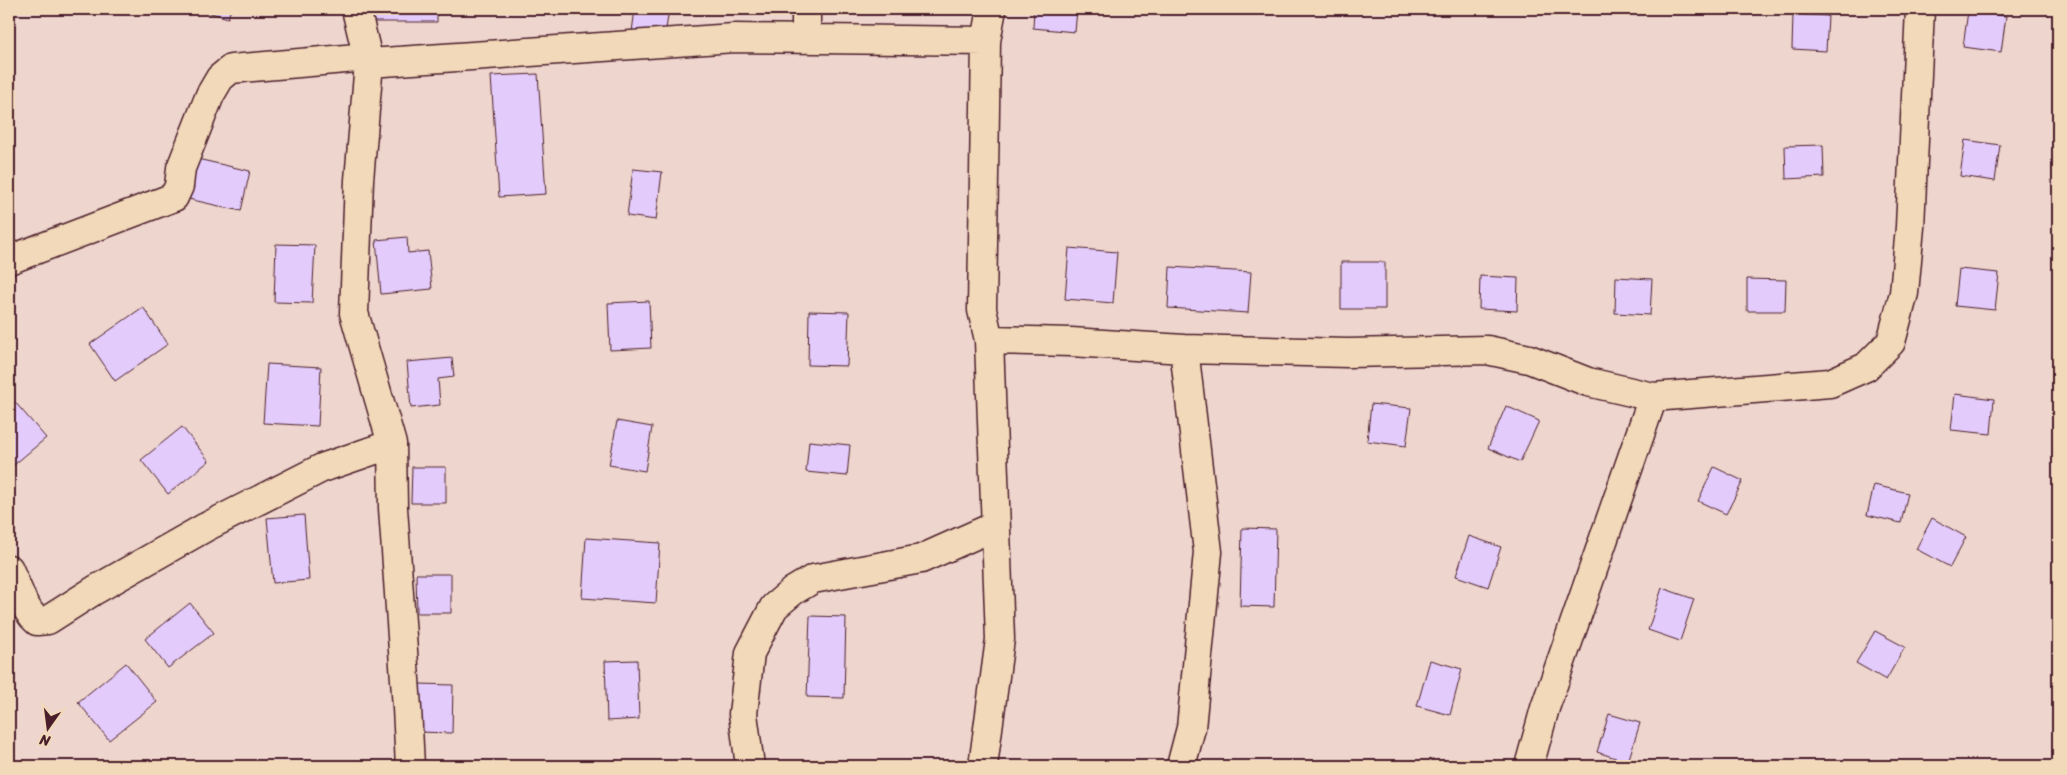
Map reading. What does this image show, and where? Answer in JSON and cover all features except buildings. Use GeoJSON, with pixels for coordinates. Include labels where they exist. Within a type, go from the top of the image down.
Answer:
{"type":"FeatureCollection","features":[{"type":"Feature","properties":{"kind":"street"},"geometry":{"type":"LineString","coordinates":[[356,9],[369,60],[360,180],[354,314],[392,444],[393,508],[410,766]]}},
{"type":"Feature","properties":{"kind":"street"},"geometry":{"type":"LineString","coordinates":[[806,9],[806,37]]}},
{"type":"Feature","properties":{"kind":"street"},"geometry":{"type":"LineString","coordinates":[[983,766],[1000,639],[989,340],[982,310],[986,41],[992,9]]}},
{"type":"Feature","properties":{"kind":"street"},"geometry":{"type":"LineString","coordinates":[[989,340],[1071,342],[1184,349],[1348,353],[1487,350],[1529,359],[1588,382],[1653,397],[1830,383],[1866,367],[1891,342],[1904,293],[1910,227],[1920,9]]}},
{"type":"Feature","properties":{"kind":"street"},"geometry":{"type":"LineString","coordinates":[[9,260],[174,197],[181,168],[210,95],[220,78],[232,69],[734,38],[806,37],[986,41]]}},
{"type":"Feature","properties":{"kind":"street"},"geometry":{"type":"LineString","coordinates":[[1181,766],[1191,728],[1208,552],[1184,349]]}},
{"type":"Feature","properties":{"kind":"street"},"geometry":{"type":"LineString","coordinates":[[1529,766],[1545,708],[1653,397]]}},
{"type":"Feature","properties":{"kind":"street"},"geometry":{"type":"LineString","coordinates":[[9,569],[24,604],[32,616],[37,620],[48,620],[95,590],[206,527],[322,468],[392,444]]}},
{"type":"Feature","properties":{"kind":"street"},"geometry":{"type":"LineString","coordinates":[[750,766],[743,714],[750,653],[774,607],[793,591],[813,579],[921,558],[995,526]]}}]}
